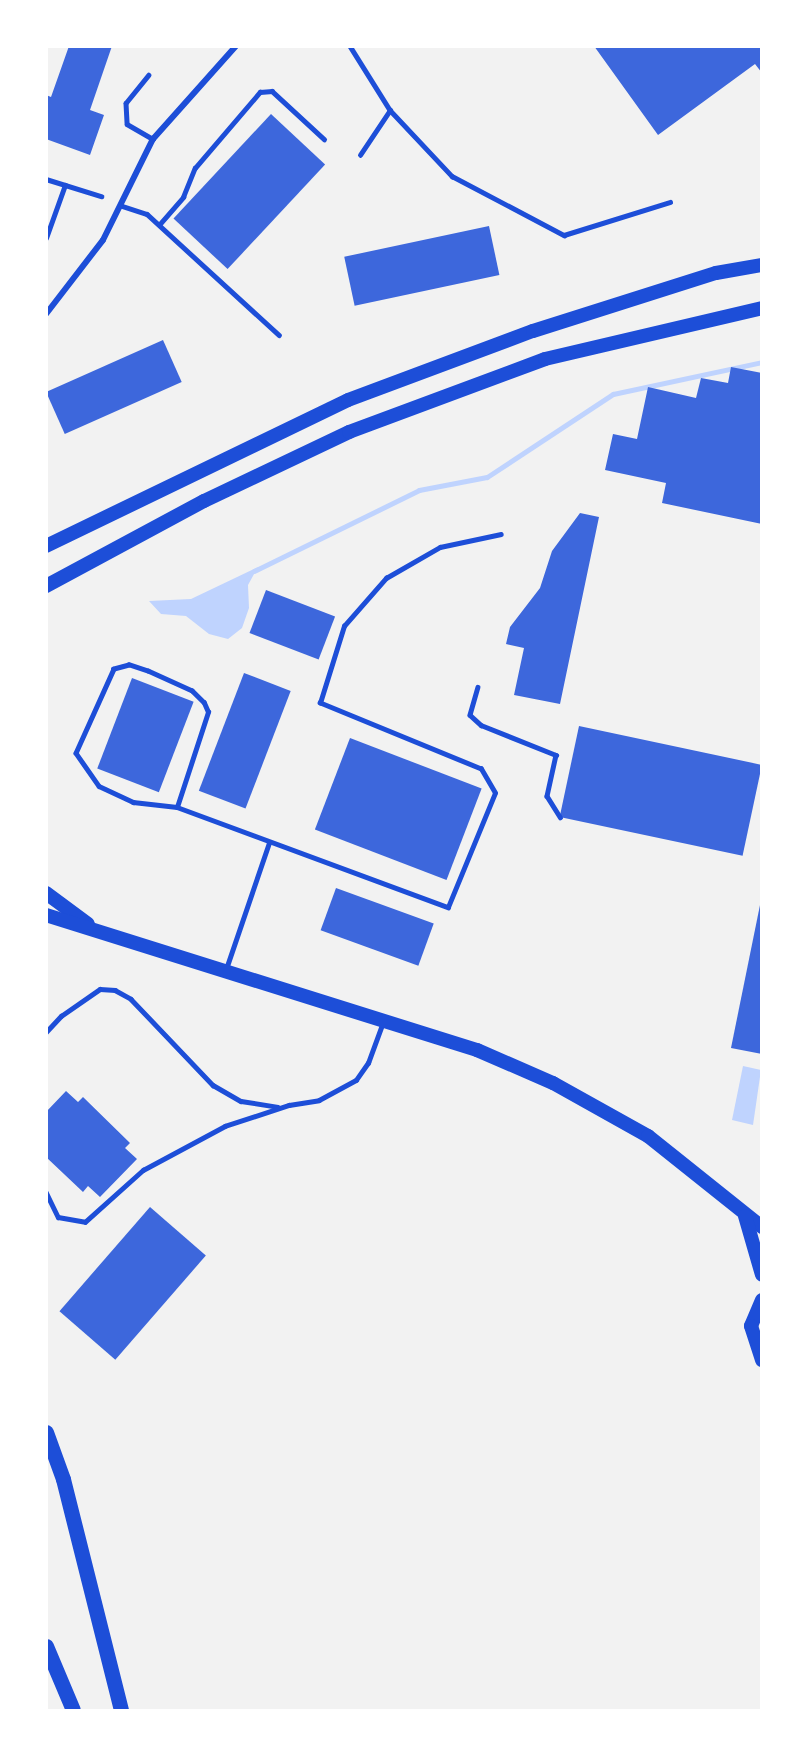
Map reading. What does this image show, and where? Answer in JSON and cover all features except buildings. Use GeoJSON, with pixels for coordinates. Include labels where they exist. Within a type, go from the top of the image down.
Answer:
{"type":"FeatureCollection","features":[{"type":"Feature","properties":{"kind":"highway"},"geometry":{"type":"LineString","coordinates":[[46,1432],[63,1479],[121,1710]]}},
{"type":"Feature","properties":{"kind":"highway"},"geometry":{"type":"LineString","coordinates":[[46,1646],[73,1710]]}},
{"type":"Feature","properties":{"kind":"main road"},"geometry":{"type":"LineString","coordinates":[[46,546],[348,399],[533,331],[716,273],[762,265]]}},
{"type":"Feature","properties":{"kind":"main road"},"geometry":{"type":"LineString","coordinates":[[46,586],[204,501],[349,432],[545,359],[762,308]]}},
{"type":"Feature","properties":{"kind":"main road"},"geometry":{"type":"LineString","coordinates":[[46,892],[96,930]]}},
{"type":"Feature","properties":{"kind":"main road"},"geometry":{"type":"LineString","coordinates":[[46,915],[477,1050],[553,1083],[648,1136],[745,1216],[762,1227]]}},
{"type":"Feature","properties":{"kind":"main road"},"geometry":{"type":"LineString","coordinates":[[745,1216],[762,1275]]}},
{"type":"Feature","properties":{"kind":"main road"},"geometry":{"type":"LineString","coordinates":[[762,1290],[761,1301],[751,1326],[762,1360]]}},
{"type":"Feature","properties":{"kind":"street"},"geometry":{"type":"LineString","coordinates":[[46,314],[103,240],[122,206],[153,139],[236,46]]}},
{"type":"Feature","properties":{"kind":"lane"},"geometry":{"type":"LineString","coordinates":[[350,46],[390,110],[452,176],[564,235],[670,202]]}},
{"type":"Feature","properties":{"kind":"lane"},"geometry":{"type":"LineString","coordinates":[[149,75],[126,103],[127,124],[153,139]]}},
{"type":"Feature","properties":{"kind":"lane"},"geometry":{"type":"LineString","coordinates":[[159,225],[183,197],[195,168],[260,92],[272,91],[324,139]]}},
{"type":"Feature","properties":{"kind":"lane"},"geometry":{"type":"LineString","coordinates":[[360,155],[390,110]]}},
{"type":"Feature","properties":{"kind":"lane"},"geometry":{"type":"LineString","coordinates":[[46,179],[101,196]]}},
{"type":"Feature","properties":{"kind":"lane"},"geometry":{"type":"LineString","coordinates":[[46,238],[65,185]]}},
{"type":"Feature","properties":{"kind":"lane"},"geometry":{"type":"LineString","coordinates":[[122,206],[147,214],[279,335]]}},
{"type":"Feature","properties":{"kind":"lane"},"geometry":{"type":"LineString","coordinates":[[177,807],[208,712],[204,703],[192,691],[148,670],[129,665],[114,669],[76,753],[99,786],[133,802],[177,807],[269,843],[448,906],[495,793],[481,769],[320,703],[344,626],[386,578],[440,547],[501,534]]}},
{"type":"Feature","properties":{"kind":"lane"},"geometry":{"type":"LineString","coordinates":[[478,687],[470,715],[481,725],[556,755],[547,796],[560,817]]}},
{"type":"Feature","properties":{"kind":"lane"},"geometry":{"type":"LineString","coordinates":[[225,972],[269,843]]}},
{"type":"Feature","properties":{"kind":"lane"},"geometry":{"type":"LineString","coordinates":[[46,1032],[61,1016],[100,989],[115,990],[131,999],[213,1085],[241,1101],[280,1107]]}},
{"type":"Feature","properties":{"kind":"lane"},"geometry":{"type":"LineString","coordinates":[[46,1192],[58,1217],[85,1222],[143,1170],[225,1126],[280,1107],[320,1100],[356,1080],[368,1063],[384,1020]]}},
{"type":"Feature","properties":{"kind":"water"},"geometry":{"type":"Polygon","coordinates":[[[258,567],[248,585],[249,608],[242,628],[228,639],[209,634],[186,616],[161,614],[149,601],[191,599],[258,567]]]}},
{"type":"Feature","properties":{"kind":"water"},"geometry":{"type":"Polygon","coordinates":[[[743,1066],[761,1070],[753,1125],[732,1120],[743,1066]]]}},
{"type":"Feature","properties":{"kind":"waterway"},"geometry":{"type":"LineString","coordinates":[[254,571],[419,490],[487,477],[613,394],[762,362]]}}]}
